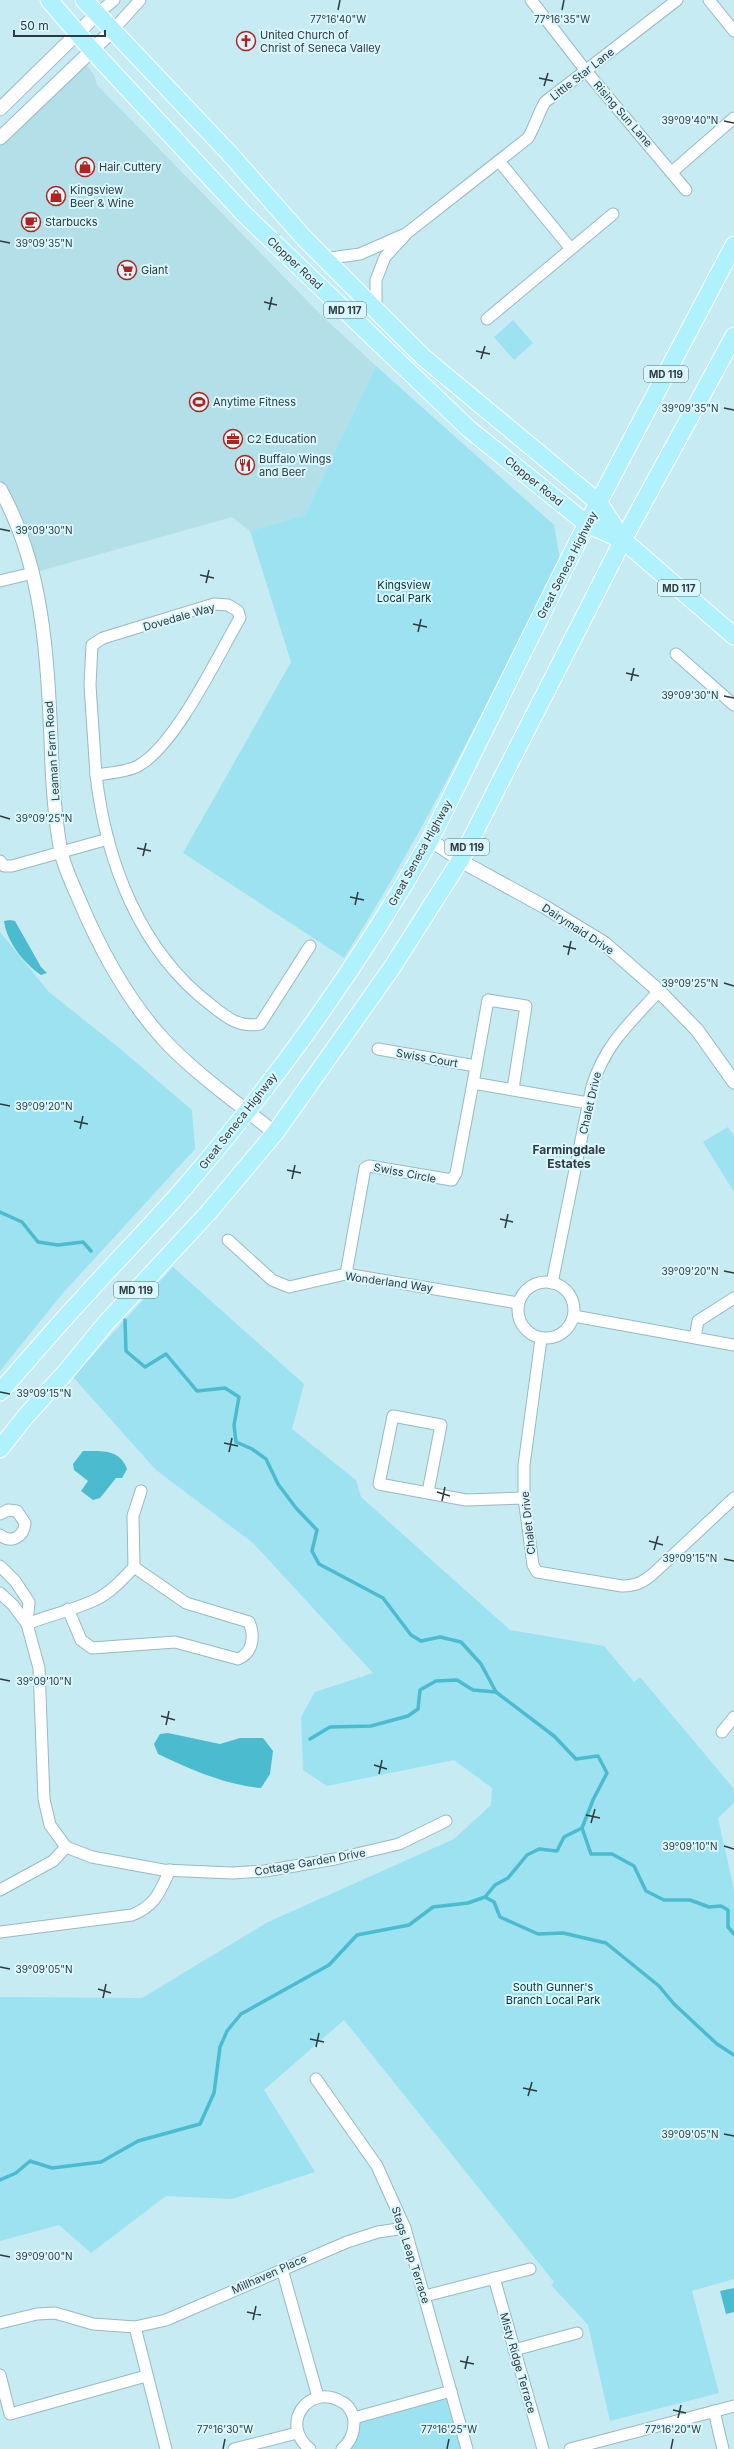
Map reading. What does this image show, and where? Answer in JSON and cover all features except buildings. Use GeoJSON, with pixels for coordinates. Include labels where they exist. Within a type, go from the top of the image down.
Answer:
{"type":"FeatureCollection","features":[{"type":"Feature","properties":{"kind":"main road","name":"Clopper Road"},"geometry":{"type":"LineString","coordinates":[[49,0],[92,50],[245,215],[470,429],[587,524],[623,540]]}},
{"type":"Feature","properties":{"kind":"main road","name":"Clopper Road"},"geometry":{"type":"LineString","coordinates":[[84,0],[229,153],[323,258],[376,308],[423,357],[599,503],[623,540],[734,636]]}},
{"type":"Feature","properties":{"kind":"main road","name":"Great Seneca Highway"},"geometry":{"type":"LineString","coordinates":[[0,1392],[82,1299],[184,1188],[247,1111],[333,996],[403,887],[430,840],[587,524],[734,245]]}},
{"type":"Feature","properties":{"kind":"main road","name":"MD 119"},"geometry":{"type":"LineString","coordinates":[[0,1449],[25,1417],[65,1373],[106,1323],[208,1213],[275,1133],[391,969],[461,859],[623,540],[734,336]]}},
{"type":"Feature","properties":{"kind":"street"},"geometry":{"type":"LineString","coordinates":[[0,110],[77,32],[114,0]]}},
{"type":"Feature","properties":{"kind":"street"},"geometry":{"type":"LineString","coordinates":[[0,138],[112,31],[140,0]]}},
{"type":"Feature","properties":{"kind":"street","name":"Rising Sun Lane"},"geometry":{"type":"LineString","coordinates":[[531,0],[586,71],[686,190]]}},
{"type":"Feature","properties":{"kind":"street","name":"Little Star Lane"},"geometry":{"type":"LineString","coordinates":[[376,308],[376,280],[385,257],[407,233],[528,138],[534,127],[537,115],[546,102],[677,0]]}},
{"type":"Feature","properties":{"kind":"street"},"geometry":{"type":"LineString","coordinates":[[709,0],[734,30]]}},
{"type":"Feature","properties":{"kind":"street"},"geometry":{"type":"LineString","coordinates":[[672,172],[734,118]]}},
{"type":"Feature","properties":{"kind":"street"},"geometry":{"type":"LineString","coordinates":[[499,161],[571,249]]}},
{"type":"Feature","properties":{"kind":"street"},"geometry":{"type":"LineString","coordinates":[[487,319],[613,214]]}},
{"type":"Feature","properties":{"kind":"street","name":"Little Star Lane"},"geometry":{"type":"LineString","coordinates":[[323,258],[360,254],[407,233]]}},
{"type":"Feature","properties":{"kind":"street","name":"Leaman Farm Road"},"geometry":{"type":"LineString","coordinates":[[0,489],[13,513],[39,596],[48,666],[52,773],[62,853],[95,938],[145,1019],[187,1062],[275,1133]]}},
{"type":"Feature","properties":{"kind":"street"},"geometry":{"type":"LineString","coordinates":[[0,581],[33,573]]}},
{"type":"Feature","properties":{"kind":"street","name":"Dovedale Way"},"geometry":{"type":"LineString","coordinates":[[96,775],[136,767],[152,757],[164,743],[205,680],[240,618],[238,611],[228,605],[214,604],[103,638],[92,645],[90,658],[90,685],[96,775],[100,808],[108,839],[125,889],[143,930],[171,967],[200,997],[227,1018],[248,1026],[260,1024],[310,946]]}},
{"type":"Feature","properties":{"kind":"street"},"geometry":{"type":"LineString","coordinates":[[676,654],[734,705]]}},
{"type":"Feature","properties":{"kind":"street"},"geometry":{"type":"LineString","coordinates":[[0,861],[4,866],[12,866],[108,839]]}},
{"type":"Feature","properties":{"kind":"street","name":"Dairymaid Drive"},"geometry":{"type":"LineString","coordinates":[[430,840],[604,943],[659,991],[697,1030],[734,1082]]}},
{"type":"Feature","properties":{"kind":"street","name":"Chalet Drive"},"geometry":{"type":"LineString","coordinates":[[552,1283],[588,1103],[597,1069],[610,1045],[659,991]]}},
{"type":"Feature","properties":{"kind":"street","name":"Swiss Circle"},"geometry":{"type":"LineString","coordinates":[[346,1274],[365,1168],[369,1166],[452,1180],[456,1173],[488,1000],[526,1006],[513,1090]]}},
{"type":"Feature","properties":{"kind":"street","name":"Swiss Court"},"geometry":{"type":"LineString","coordinates":[[378,1049],[476,1066]]}},
{"type":"Feature","properties":{"kind":"street"},"geometry":{"type":"LineString","coordinates":[[473,1083],[588,1103]]}},
{"type":"Feature","properties":{"kind":"street","name":"Wonderland Way"},"geometry":{"type":"LineString","coordinates":[[228,1240],[272,1280],[289,1287],[346,1274],[518,1304]]}},
{"type":"Feature","properties":{"kind":"street"},"geometry":{"type":"LineString","coordinates":[[540,1283],[552,1283],[569,1294],[574,1304],[574,1316],[570,1326],[560,1335],[541,1338],[531,1334],[522,1325],[518,1314],[518,1304],[530,1286],[540,1283]]}},
{"type":"Feature","properties":{"kind":"street"},"geometry":{"type":"LineString","coordinates":[[695,1337],[698,1321],[734,1298]]}},
{"type":"Feature","properties":{"kind":"street"},"geometry":{"type":"LineString","coordinates":[[574,1316],[734,1344]]}},
{"type":"Feature","properties":{"kind":"street","name":"Chalet Drive"},"geometry":{"type":"LineString","coordinates":[[541,1338],[524,1457],[524,1498],[532,1565],[537,1572],[622,1586],[635,1586],[646,1581],[734,1498]]}},
{"type":"Feature","properties":{"kind":"street"},"geometry":{"type":"LineString","coordinates":[[428,1492],[441,1425],[393,1416],[379,1484],[466,1500],[524,1498]]}},
{"type":"Feature","properties":{"kind":"street"},"geometry":{"type":"LineString","coordinates":[[134,1567],[133,1516],[141,1492]]}},
{"type":"Feature","properties":{"kind":"street"},"geometry":{"type":"LineString","coordinates":[[0,1514],[8,1510],[17,1511],[25,1523],[24,1532],[16,1538],[1,1538]]}},
{"type":"Feature","properties":{"kind":"street"},"geometry":{"type":"LineString","coordinates":[[0,1566],[15,1581],[29,1602],[27,1624],[39,1668],[42,1774],[46,1814],[57,1836],[66,1846],[53,1861],[0,1890]]}},
{"type":"Feature","properties":{"kind":"street"},"geometry":{"type":"LineString","coordinates":[[27,1624],[96,1600],[134,1567]]}},
{"type":"Feature","properties":{"kind":"street"},"geometry":{"type":"LineString","coordinates":[[68,1609],[81,1640],[92,1648],[175,1642],[238,1659],[250,1650],[252,1630],[249,1622],[186,1603],[134,1567]]}},
{"type":"Feature","properties":{"kind":"street"},"geometry":{"type":"LineString","coordinates":[[0,1593],[13,1605],[27,1624]]}},
{"type":"Feature","properties":{"kind":"street"},"geometry":{"type":"LineString","coordinates":[[722,1732],[734,1717]]}},
{"type":"Feature","properties":{"kind":"street","name":"Cottage Garden Drive"},"geometry":{"type":"LineString","coordinates":[[66,1846],[92,1857],[170,1870],[208,1873],[252,1872],[335,1859],[399,1844],[446,1821]]}},
{"type":"Feature","properties":{"kind":"street"},"geometry":{"type":"LineString","coordinates":[[0,1932],[132,1915],[148,1908],[159,1893],[170,1870]]}},
{"type":"Feature","properties":{"kind":"street","name":"Stags Leap Terrace"},"geometry":{"type":"LineString","coordinates":[[316,2079],[377,2166],[405,2228],[467,2449]]}},
{"type":"Feature","properties":{"kind":"street","name":"Millhaven Place"},"geometry":{"type":"LineString","coordinates":[[0,2323],[37,2314],[55,2313],[93,2324],[135,2327],[166,2320],[347,2242],[378,2232],[405,2228]]}},
{"type":"Feature","properties":{"kind":"street"},"geometry":{"type":"LineString","coordinates":[[425,2296],[530,2269]]}},
{"type":"Feature","properties":{"kind":"street"},"geometry":{"type":"LineString","coordinates":[[282,2270],[318,2397]]}},
{"type":"Feature","properties":{"kind":"street","name":"Misty Ridge Terrace"},"geometry":{"type":"LineString","coordinates":[[494,2278],[543,2449]]}},
{"type":"Feature","properties":{"kind":"street"},"geometry":{"type":"LineString","coordinates":[[135,2327],[146,2376],[166,2449]]}},
{"type":"Feature","properties":{"kind":"street"},"geometry":{"type":"LineString","coordinates":[[514,2350],[577,2333]]}},
{"type":"Feature","properties":{"kind":"street"},"geometry":{"type":"LineString","coordinates":[[0,2375],[10,2414],[146,2376]]}},
{"type":"Feature","properties":{"kind":"street"},"geometry":{"type":"LineString","coordinates":[[354,2418],[451,2391]]}},
{"type":"Feature","properties":{"kind":"street"},"geometry":{"type":"LineString","coordinates":[[310,2449],[300,2440],[297,2433],[297,2418],[300,2411],[310,2400],[318,2397],[332,2397],[345,2403],[354,2418],[354,2432],[347,2445],[342,2449]]}},
{"type":"Feature","properties":{"kind":"street"},"geometry":{"type":"LineString","coordinates":[[570,2449],[734,2406]]}},
{"type":"Feature","properties":{"kind":"street"},"geometry":{"type":"LineString","coordinates":[[714,2411],[723,2449]]}},
{"type":"Feature","properties":{"kind":"street"},"geometry":{"type":"LineString","coordinates":[[234,2449],[297,2433]]}},
{"type":"Feature","properties":{"kind":"shaded area"},"geometry":{"type":"Polygon","coordinates":[[[82,59],[94,75],[97,85],[320,314],[376,366],[305,515],[250,531],[232,517],[33,573],[0,489],[0,138],[82,59]]]}},
{"type":"Feature","properties":{"kind":"shaded area"},"geometry":{"type":"Polygon","coordinates":[[[4,921],[15,921],[41,967],[47,973],[41,975],[28,965],[17,952],[9,937],[4,921]]]}},
{"type":"Feature","properties":{"kind":"shaded area"},"geometry":{"type":"Polygon","coordinates":[[[83,1451],[110,1452],[124,1462],[127,1469],[122,1478],[116,1478],[100,1498],[93,1500],[81,1491],[88,1481],[74,1470],[73,1464],[83,1451]]]}},
{"type":"Feature","properties":{"kind":"shaded area"},"geometry":{"type":"Polygon","coordinates":[[[168,1733],[220,1744],[240,1738],[263,1738],[273,1751],[270,1774],[261,1788],[234,1784],[195,1771],[158,1754],[154,1744],[160,1734],[168,1733]]]}},
{"type":"Feature","properties":{"kind":"shaded area"},"geometry":{"type":"Polygon","coordinates":[[[734,2288],[734,2312],[726,2314],[720,2291],[734,2288]]]}},
{"type":"Feature","properties":{"kind":"green space"},"geometry":{"type":"Polygon","coordinates":[[[513,320],[533,343],[514,360],[494,337],[513,320]]]}},
{"type":"Feature","properties":{"kind":"green space","name":"Kingsview Local Park"},"geometry":{"type":"Polygon","coordinates":[[[376,366],[554,525],[560,559],[483,711],[403,861],[344,958],[183,853],[291,662],[250,531],[305,515],[376,366]]]}},
{"type":"Feature","properties":{"kind":"green space"},"geometry":{"type":"Polygon","coordinates":[[[0,932],[49,992],[118,1047],[192,1110],[195,1149],[62,1294],[0,1371],[0,932]]]}},
{"type":"Feature","properties":{"kind":"green space"},"geometry":{"type":"Polygon","coordinates":[[[728,1127],[734,1136],[734,1192],[703,1142],[728,1127]]]}},
{"type":"Feature","properties":{"kind":"green space","name":"South Gunner's Branch Local Park"},"geometry":{"type":"Polygon","coordinates":[[[173,1267],[304,1384],[292,1429],[356,1480],[361,1497],[510,1630],[604,1646],[634,1682],[640,1677],[734,1789],[734,1803],[718,1818],[734,1890],[734,2279],[692,2291],[719,2393],[610,2421],[588,2325],[551,2285],[554,2282],[344,2020],[264,2090],[315,2172],[232,2199],[166,2196],[91,2253],[59,2225],[0,2241],[0,1997],[142,1998],[268,1922],[454,1839],[491,1805],[492,1788],[454,1760],[327,1786],[303,1770],[301,1717],[315,1692],[373,1673],[253,1543],[156,1470],[73,1377],[173,1267]]]}},
{"type":"Feature","properties":{"kind":"green space"},"geometry":{"type":"Polygon","coordinates":[[[451,2391],[466,2449],[336,2449],[354,2418],[451,2391]]]}},
{"type":"Feature","properties":{"kind":"waterway"},"geometry":{"type":"LineString","coordinates":[[0,1212],[22,1222],[38,1242],[58,1245],[83,1242],[91,1251]]}},
{"type":"Feature","properties":{"kind":"waterway"},"geometry":{"type":"LineString","coordinates":[[125,1320],[126,1351],[145,1367],[166,1354],[197,1391],[225,1388],[239,1397],[234,1425],[236,1442],[252,1449],[266,1459],[278,1484],[296,1508],[317,1530],[312,1551],[319,1564],[383,1598],[411,1635],[421,1641],[440,1637],[461,1642],[481,1664],[496,1692],[554,1736],[576,1759],[598,1756],[607,1773],[593,1800],[582,1828],[591,1854],[612,1854],[634,1866],[646,1891],[664,1900],[690,1900],[709,1907],[721,1906],[728,1910],[728,1927],[734,1934]]}},
{"type":"Feature","properties":{"kind":"waterway"},"geometry":{"type":"LineString","coordinates":[[310,1739],[330,1727],[371,1726],[408,1716],[418,1709],[420,1690],[436,1681],[457,1680],[473,1690],[496,1692]]}},
{"type":"Feature","properties":{"kind":"waterway"},"geometry":{"type":"LineString","coordinates":[[485,1897],[495,1885],[508,1878],[527,1855],[539,1849],[557,1851],[564,1837],[582,1828]]}},
{"type":"Feature","properties":{"kind":"waterway"},"geometry":{"type":"LineString","coordinates":[[0,2180],[16,2173],[30,2161],[52,2168],[101,2162],[138,2141],[200,2124],[214,2093],[220,2047],[227,2031],[241,2014],[329,1965],[357,1935],[409,1925],[433,1907],[468,1903],[485,1897],[494,1902],[500,1917],[538,1934],[563,1933],[606,1943],[659,1986],[674,2004],[717,2044],[734,2055]]}},
{"type":"Feature","properties":{"kind":"place","name":"United Church of Christ of Seneca Valley"},"geometry":{"type":"Point","coordinates":[246,41]}},
{"type":"Feature","properties":{"kind":"place","name":"Hair Cuttery"},"geometry":{"type":"Point","coordinates":[85,167]}},
{"type":"Feature","properties":{"kind":"place","name":"Kingsview Beer & Wine"},"geometry":{"type":"Point","coordinates":[56,196]}},
{"type":"Feature","properties":{"kind":"place","name":"Starbucks"},"geometry":{"type":"Point","coordinates":[31,222]}},
{"type":"Feature","properties":{"kind":"place","name":"Giant"},"geometry":{"type":"Point","coordinates":[127,270]}},
{"type":"Feature","properties":{"kind":"place","name":"Anytime Fitness"},"geometry":{"type":"Point","coordinates":[199,402]}},
{"type":"Feature","properties":{"kind":"place","name":"C2 Education"},"geometry":{"type":"Point","coordinates":[233,439]}},
{"type":"Feature","properties":{"kind":"place","name":"Buffalo Wings and Beer"},"geometry":{"type":"Point","coordinates":[245,465]}},
{"type":"Feature","properties":{"kind":"district","name":"Farmingdale Estates"},"geometry":{"type":"Point","coordinates":[569,1156]}}]}
